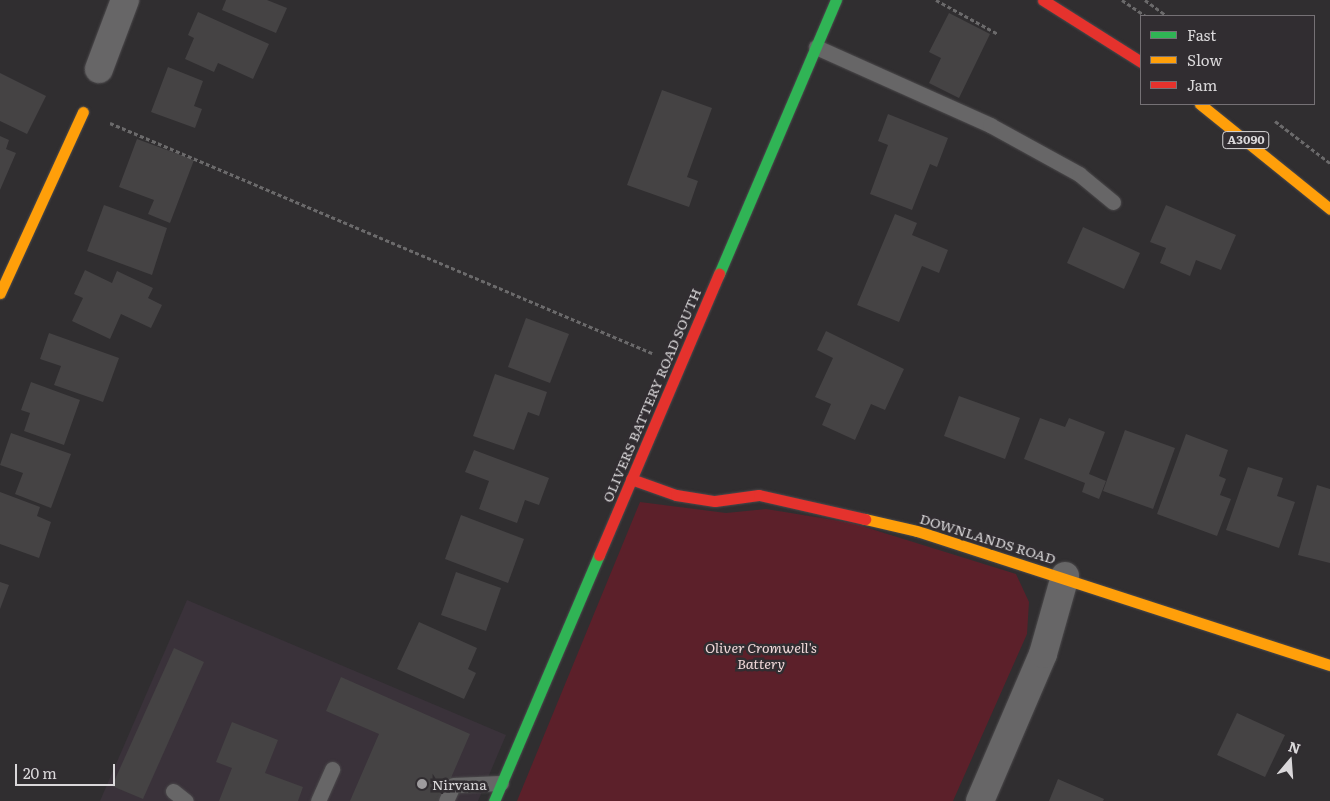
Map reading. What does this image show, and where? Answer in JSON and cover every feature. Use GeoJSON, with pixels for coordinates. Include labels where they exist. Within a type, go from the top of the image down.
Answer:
{"type":"FeatureCollection","features":[{"type":"Feature","properties":{"kind":"street"},"geometry":{"type":"LineString","coordinates":[[99,69],[125,0]]}},
{"type":"Feature","properties":{"kind":"street","name":"OLIVERS BATTERY ROAD SOUTH"},"geometry":{"type":"LineString","coordinates":[[494,801],[836,0]]}},
{"type":"Feature","properties":{"kind":"street"},"geometry":{"type":"LineString","coordinates":[[1043,0],[1140,61]]}},
{"type":"Feature","properties":{"kind":"street","name":"A3090"},"geometry":{"type":"LineString","coordinates":[[1201,105],[1330,209]]}},
{"type":"Feature","properties":{"kind":"street"},"geometry":{"type":"LineString","coordinates":[[0,293],[83,112]]}},
{"type":"Feature","properties":{"kind":"street","name":"DOWNLANDS ROAD"},"geometry":{"type":"LineString","coordinates":[[631,479],[676,495],[715,502],[759,494],[917,531],[1065,576],[1330,664]]}},
{"type":"Feature","properties":{"kind":"street"},"geometry":{"type":"LineString","coordinates":[[980,801],[1043,654],[1065,576]]}},
{"type":"Feature","properties":{"kind":"lane"},"geometry":{"type":"LineString","coordinates":[[816,47],[990,125],[1079,174],[1112,202]]}},
{"type":"Feature","properties":{"kind":"lane"},"geometry":{"type":"LineString","coordinates":[[318,801],[332,769]]}},
{"type":"Feature","properties":{"kind":"lane"},"geometry":{"type":"LineString","coordinates":[[446,801],[453,785],[501,783]]}},
{"type":"Feature","properties":{"kind":"lane"},"geometry":{"type":"LineString","coordinates":[[173,791],[186,801]]}},
{"type":"Feature","properties":{"kind":"path"},"geometry":{"type":"LineString","coordinates":[[936,0],[998,34]]}},
{"type":"Feature","properties":{"kind":"path"},"geometry":{"type":"LineString","coordinates":[[1122,0],[1144,15]]}},
{"type":"Feature","properties":{"kind":"path"},"geometry":{"type":"LineString","coordinates":[[1144,0],[1166,15]]}},
{"type":"Feature","properties":{"kind":"path"},"geometry":{"type":"LineString","coordinates":[[83,112],[681,365]]}},
{"type":"Feature","properties":{"kind":"path"},"geometry":{"type":"LineString","coordinates":[[1269,118],[1306,141],[1330,163]]}},
{"type":"Feature","properties":{"kind":"shaded area"},"geometry":{"type":"Polygon","coordinates":[[[187,600],[506,735],[478,801],[100,801],[187,600]]]}},
{"type":"Feature","properties":{"kind":"green space","name":"Oliver Cromwell's Battery"},"geometry":{"type":"Polygon","coordinates":[[[640,502],[726,513],[766,509],[852,523],[1016,574],[1029,602],[1027,634],[953,801],[517,801],[640,502]]]}},
{"type":"Feature","properties":{"kind":"building"},"geometry":{"type":"Polygon","coordinates":[[[226,0],[267,0],[287,8],[276,33],[222,10],[226,0]]]}},
{"type":"Feature","properties":{"kind":"building"},"geometry":{"type":"Polygon","coordinates":[[[198,12],[269,44],[253,79],[218,63],[214,72],[185,59],[194,38],[188,35],[198,12]]]}},
{"type":"Feature","properties":{"kind":"building"},"geometry":{"type":"Polygon","coordinates":[[[949,13],[990,34],[959,98],[929,83],[941,58],[929,52],[949,13]]]}},
{"type":"Feature","properties":{"kind":"building"},"geometry":{"type":"Polygon","coordinates":[[[168,67],[203,81],[194,106],[202,109],[195,128],[151,112],[168,67]]]}},
{"type":"Feature","properties":{"kind":"building"},"geometry":{"type":"Polygon","coordinates":[[[0,73],[46,96],[27,134],[0,121],[0,73]]]}},
{"type":"Feature","properties":{"kind":"building"},"geometry":{"type":"Polygon","coordinates":[[[662,90],[712,108],[687,177],[698,181],[689,207],[627,185],[662,90]]]}},
{"type":"Feature","properties":{"kind":"building"},"geometry":{"type":"Polygon","coordinates":[[[888,114],[948,138],[937,167],[930,164],[912,210],[870,194],[888,145],[878,141],[888,114]]]}},
{"type":"Feature","properties":{"kind":"building"},"geometry":{"type":"Polygon","coordinates":[[[0,136],[9,140],[6,149],[16,153],[0,190],[0,136]]]}},
{"type":"Feature","properties":{"kind":"building"},"geometry":{"type":"Polygon","coordinates":[[[137,139],[194,160],[170,223],[148,214],[154,200],[119,187],[137,139]]]}},
{"type":"Feature","properties":{"kind":"building"},"geometry":{"type":"Polygon","coordinates":[[[104,205],[167,228],[152,275],[87,251],[104,205]]]}},
{"type":"Feature","properties":{"kind":"building"},"geometry":{"type":"Polygon","coordinates":[[[1166,205],[1236,235],[1221,270],[1196,260],[1190,276],[1160,263],[1166,248],[1150,242],[1166,205]]]}},
{"type":"Feature","properties":{"kind":"building"},"geometry":{"type":"Polygon","coordinates":[[[895,214],[917,223],[912,235],[948,250],[939,273],[922,266],[899,322],[857,305],[895,214]]]}},
{"type":"Feature","properties":{"kind":"building"},"geometry":{"type":"Polygon","coordinates":[[[1083,227],[1140,253],[1124,289],[1067,263],[1083,227]]]}},
{"type":"Feature","properties":{"kind":"building"},"geometry":{"type":"Polygon","coordinates":[[[85,270],[112,283],[117,271],[153,288],[148,298],[162,305],[151,328],[121,314],[110,339],[72,321],[83,298],[74,294],[85,270]]]}},
{"type":"Feature","properties":{"kind":"building"},"geometry":{"type":"Polygon","coordinates":[[[526,318],[569,334],[550,383],[508,367],[526,318]]]}},
{"type":"Feature","properties":{"kind":"building"},"geometry":{"type":"Polygon","coordinates":[[[826,331],[904,369],[885,410],[871,404],[855,440],[822,425],[831,404],[815,397],[833,358],[817,350],[826,331]]]}},
{"type":"Feature","properties":{"kind":"building"},"geometry":{"type":"Polygon","coordinates":[[[49,333],[119,358],[103,402],[54,385],[61,366],[40,359],[49,333]]]}},
{"type":"Feature","properties":{"kind":"building"},"geometry":{"type":"Polygon","coordinates":[[[495,374],[547,392],[539,416],[528,412],[514,450],[473,436],[495,374]]]}},
{"type":"Feature","properties":{"kind":"building"},"geometry":{"type":"Polygon","coordinates":[[[31,382],[80,400],[64,445],[24,431],[30,413],[21,410],[31,382]]]}},
{"type":"Feature","properties":{"kind":"building"},"geometry":{"type":"Polygon","coordinates":[[[959,396],[1020,418],[1005,459],[944,436],[959,396]]]}},
{"type":"Feature","properties":{"kind":"building"},"geometry":{"type":"Polygon","coordinates":[[[1040,418],[1065,427],[1069,418],[1105,432],[1089,474],[1106,481],[1099,499],[1082,492],[1085,483],[1024,459],[1040,418]]]}},
{"type":"Feature","properties":{"kind":"building"},"geometry":{"type":"Polygon","coordinates":[[[1125,430],[1175,448],[1153,509],[1103,491],[1125,430]]]}},
{"type":"Feature","properties":{"kind":"building"},"geometry":{"type":"Polygon","coordinates":[[[11,433],[71,454],[51,508],[15,494],[23,473],[0,465],[11,433]]]}},
{"type":"Feature","properties":{"kind":"building"},"geometry":{"type":"Polygon","coordinates":[[[1186,434],[1228,450],[1219,476],[1226,479],[1220,495],[1231,499],[1217,536],[1157,514],[1186,434]]]}},
{"type":"Feature","properties":{"kind":"building"},"geometry":{"type":"Polygon","coordinates":[[[474,450],[549,478],[539,505],[525,500],[517,523],[479,509],[489,481],[465,472],[474,450]]]}},
{"type":"Feature","properties":{"kind":"building"},"geometry":{"type":"Polygon","coordinates":[[[1248,467],[1283,478],[1277,496],[1295,502],[1279,548],[1226,530],[1248,467]]]}},
{"type":"Feature","properties":{"kind":"building"},"geometry":{"type":"Polygon","coordinates":[[[1317,485],[1330,489],[1330,563],[1298,555],[1317,485]]]}},
{"type":"Feature","properties":{"kind":"building"},"geometry":{"type":"Polygon","coordinates":[[[0,492],[40,507],[37,516],[51,522],[39,558],[0,544],[0,492]]]}},
{"type":"Feature","properties":{"kind":"building"},"geometry":{"type":"Polygon","coordinates":[[[461,515],[524,539],[508,583],[445,559],[461,515]]]}},
{"type":"Feature","properties":{"kind":"building"},"geometry":{"type":"Polygon","coordinates":[[[456,572],[501,588],[486,631],[441,615],[456,572]]]}},
{"type":"Feature","properties":{"kind":"building"},"geometry":{"type":"Polygon","coordinates":[[[0,582],[9,585],[0,609],[0,582]]]}},
{"type":"Feature","properties":{"kind":"building"},"geometry":{"type":"Polygon","coordinates":[[[419,622],[477,648],[468,669],[476,673],[464,699],[397,669],[419,622]]]}},
{"type":"Feature","properties":{"kind":"building"},"geometry":{"type":"Polygon","coordinates":[[[174,648],[204,662],[143,799],[112,786],[174,648]]]}},
{"type":"Feature","properties":{"kind":"building"},"geometry":{"type":"Polygon","coordinates":[[[341,677],[470,734],[441,801],[350,801],[379,734],[326,711],[341,677]]]}},
{"type":"Feature","properties":{"kind":"building"},"geometry":{"type":"Polygon","coordinates":[[[1237,713],[1285,735],[1265,777],[1217,755],[1237,713]]]}},
{"type":"Feature","properties":{"kind":"building"},"geometry":{"type":"Polygon","coordinates":[[[232,722],[278,740],[265,773],[303,787],[298,801],[219,801],[232,768],[216,762],[232,722]]]}},
{"type":"Feature","properties":{"kind":"building"},"geometry":{"type":"Polygon","coordinates":[[[1058,779],[1104,799],[1103,801],[1049,801],[1058,779]]]}},
{"type":"Feature","properties":{"kind":"traffic: fast"},"geometry":{"type":"LineString","coordinates":[[719,274],[836,0]]}},
{"type":"Feature","properties":{"kind":"traffic: fast"},"geometry":{"type":"LineString","coordinates":[[494,801],[599,555]]}},
{"type":"Feature","properties":{"kind":"traffic: slow"},"geometry":{"type":"LineString","coordinates":[[1201,105],[1330,209]]}},
{"type":"Feature","properties":{"kind":"traffic: slow"},"geometry":{"type":"LineString","coordinates":[[0,293],[83,112]]}},
{"type":"Feature","properties":{"kind":"traffic: slow"},"geometry":{"type":"LineString","coordinates":[[865,519],[917,531],[1330,665]]}},
{"type":"Feature","properties":{"kind":"traffic: jam"},"geometry":{"type":"LineString","coordinates":[[1043,0],[1140,61]]}},
{"type":"Feature","properties":{"kind":"traffic: jam"},"geometry":{"type":"LineString","coordinates":[[599,555],[719,274]]}},
{"type":"Feature","properties":{"kind":"traffic: jam"},"geometry":{"type":"LineString","coordinates":[[631,479],[676,495],[715,501],[759,495],[865,519]]}},
{"type":"Feature","properties":{"kind":"place","name":"Nirvana"},"geometry":{"type":"Point","coordinates":[422,784]}}]}
